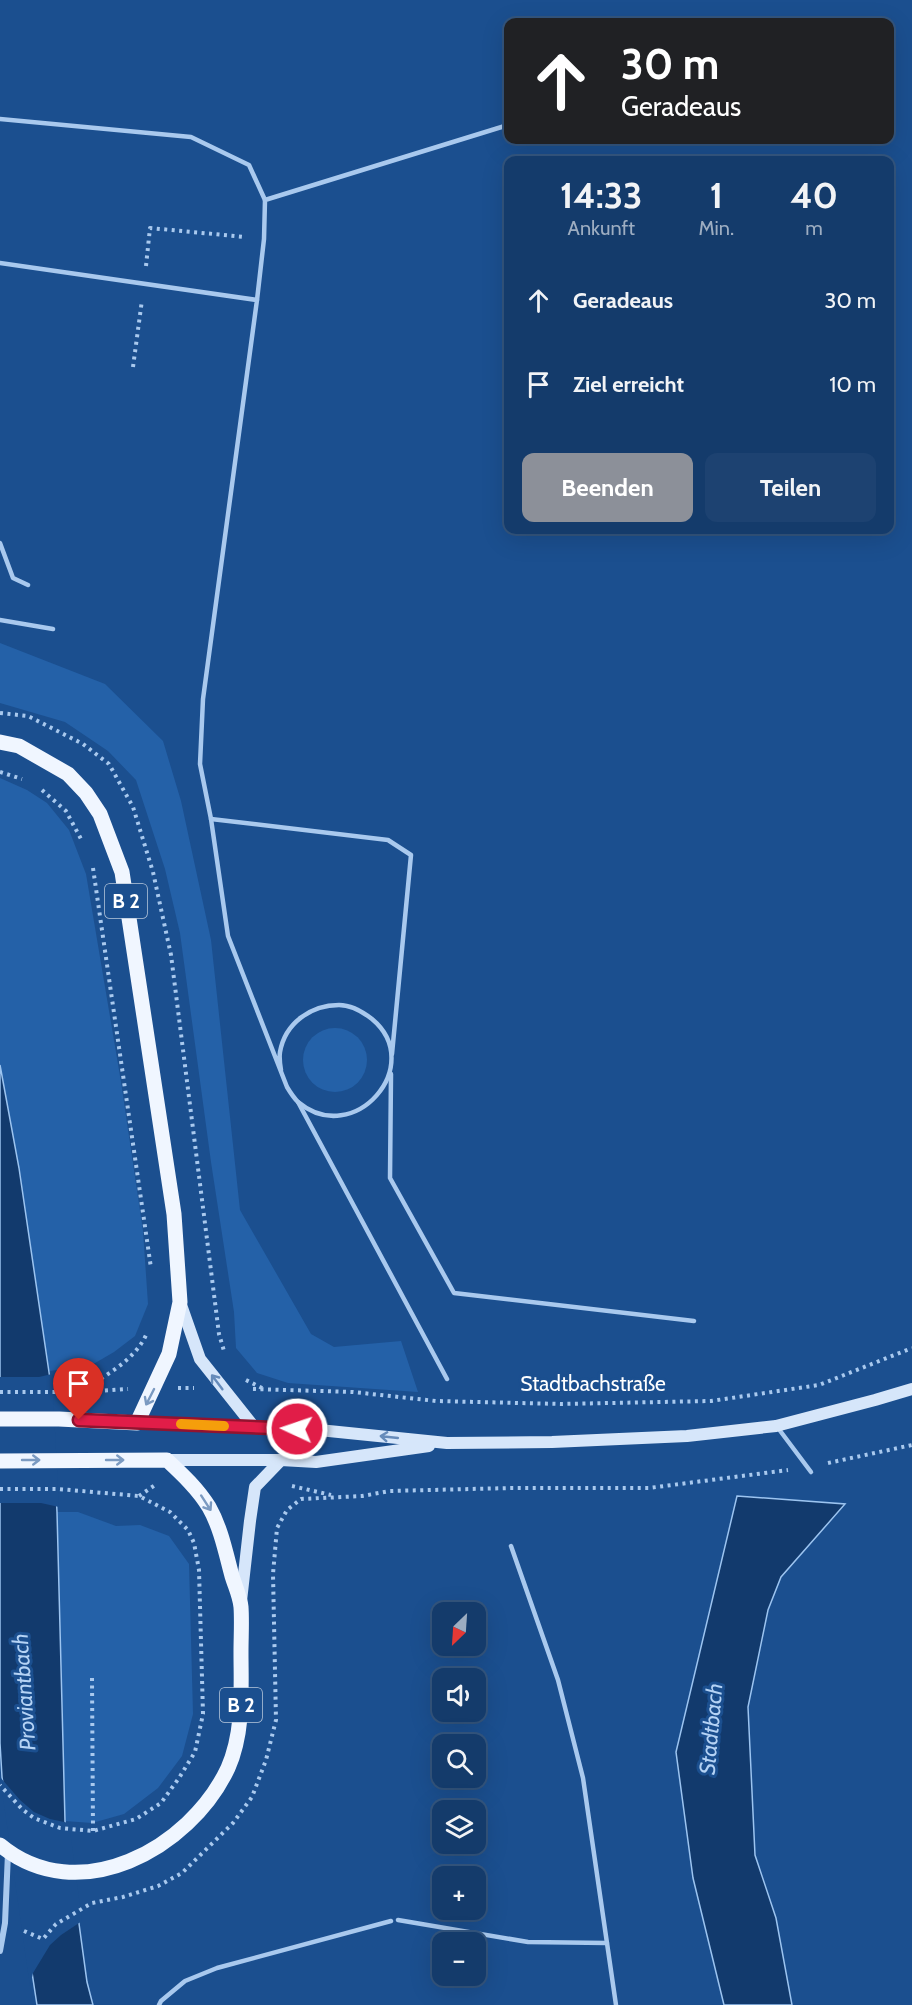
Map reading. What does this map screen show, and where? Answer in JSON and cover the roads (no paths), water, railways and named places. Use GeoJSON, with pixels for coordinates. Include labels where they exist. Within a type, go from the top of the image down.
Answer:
{"type":"FeatureCollection","features":[{"type":"Feature","properties":{"kind":"main road","name":"B 2"},"geometry":{"type":"LineString","coordinates":[[0,742],[19,746],[68,774],[86,793],[100,814],[122,872],[174,1214],[180,1302],[169,1354],[137,1423]]}},
{"type":"Feature","properties":{"kind":"main road"},"geometry":{"type":"LineString","coordinates":[[180,1302],[200,1359],[254,1427]]}},
{"type":"Feature","properties":{"kind":"main road"},"geometry":{"type":"LineString","coordinates":[[0,1419],[60,1419],[319,1430],[447,1443],[552,1442],[676,1436],[777,1426],[912,1389]]}},
{"type":"Feature","properties":{"kind":"main road"},"geometry":{"type":"LineString","coordinates":[[0,1461],[281,1460],[316,1462],[447,1443]]}},
{"type":"Feature","properties":{"kind":"main road","name":"B 2"},"geometry":{"type":"LineString","coordinates":[[4,1848],[30,1864],[51,1871],[78,1874],[110,1868],[153,1849],[190,1822],[210,1798],[228,1768],[237,1739],[241,1704],[241,1606],[213,1514],[194,1485],[167,1460]]}},
{"type":"Feature","properties":{"kind":"main road"},"geometry":{"type":"LineString","coordinates":[[241,1606],[255,1487],[281,1460]]}},
{"type":"Feature","properties":{"kind":"street"},"geometry":{"type":"LineString","coordinates":[[0,1951],[4,1923],[4,1848]]}},
{"type":"Feature","properties":{"kind":"lane"},"geometry":{"type":"LineString","coordinates":[[0,119],[191,137],[249,165],[265,200],[258,300],[203,699],[200,764],[212,819],[228,936],[287,1088],[298,1101],[447,1379]]}},
{"type":"Feature","properties":{"kind":"lane"},"geometry":{"type":"LineString","coordinates":[[265,200],[504,126]]}},
{"type":"Feature","properties":{"kind":"lane"},"geometry":{"type":"LineString","coordinates":[[0,263],[258,300]]}},
{"type":"Feature","properties":{"kind":"lane"},"geometry":{"type":"LineString","coordinates":[[0,543],[13,578],[28,585]]}},
{"type":"Feature","properties":{"kind":"lane"},"geometry":{"type":"LineString","coordinates":[[0,620],[53,629]]}},
{"type":"Feature","properties":{"kind":"lane"},"geometry":{"type":"LineString","coordinates":[[212,819],[388,840],[411,855],[389,1078],[380,1095],[365,1107],[348,1115],[330,1116],[313,1111],[298,1101]]}},
{"type":"Feature","properties":{"kind":"lane"},"geometry":{"type":"LineString","coordinates":[[280,1070],[280,1052],[285,1036],[296,1021],[310,1011],[327,1005],[345,1005],[363,1012],[378,1024],[388,1040],[392,1059],[390,1178],[454,1293],[694,1321]]}},
{"type":"Feature","properties":{"kind":"lane"},"geometry":{"type":"LineString","coordinates":[[777,1426],[812,1472]]}},
{"type":"Feature","properties":{"kind":"lane"},"geometry":{"type":"LineString","coordinates":[[511,1546],[558,1680],[583,1778],[616,2005]]}},
{"type":"Feature","properties":{"kind":"lane"},"geometry":{"type":"LineString","coordinates":[[398,1920],[528,1942],[607,1943]]}},
{"type":"Feature","properties":{"kind":"lane"},"geometry":{"type":"LineString","coordinates":[[159,2005],[185,1981],[218,1968],[391,1921]]}},
{"type":"Feature","properties":{"kind":"water","name":"Proviantbach"},"geometry":{"type":"Polygon","coordinates":[[[0,1065],[19,1168],[50,1379],[57,1512],[65,1821],[87,1982],[93,2005],[37,2005],[2,1777],[0,1743],[0,1065]]]}},
{"type":"Feature","properties":{"kind":"water","name":"Stadtbach"},"geometry":{"type":"Polygon","coordinates":[[[737,1496],[845,1504],[781,1577],[768,1610],[748,1707],[755,1855],[776,1918],[792,2005],[724,2005],[693,1878],[676,1752],[737,1496]]]}}]}
